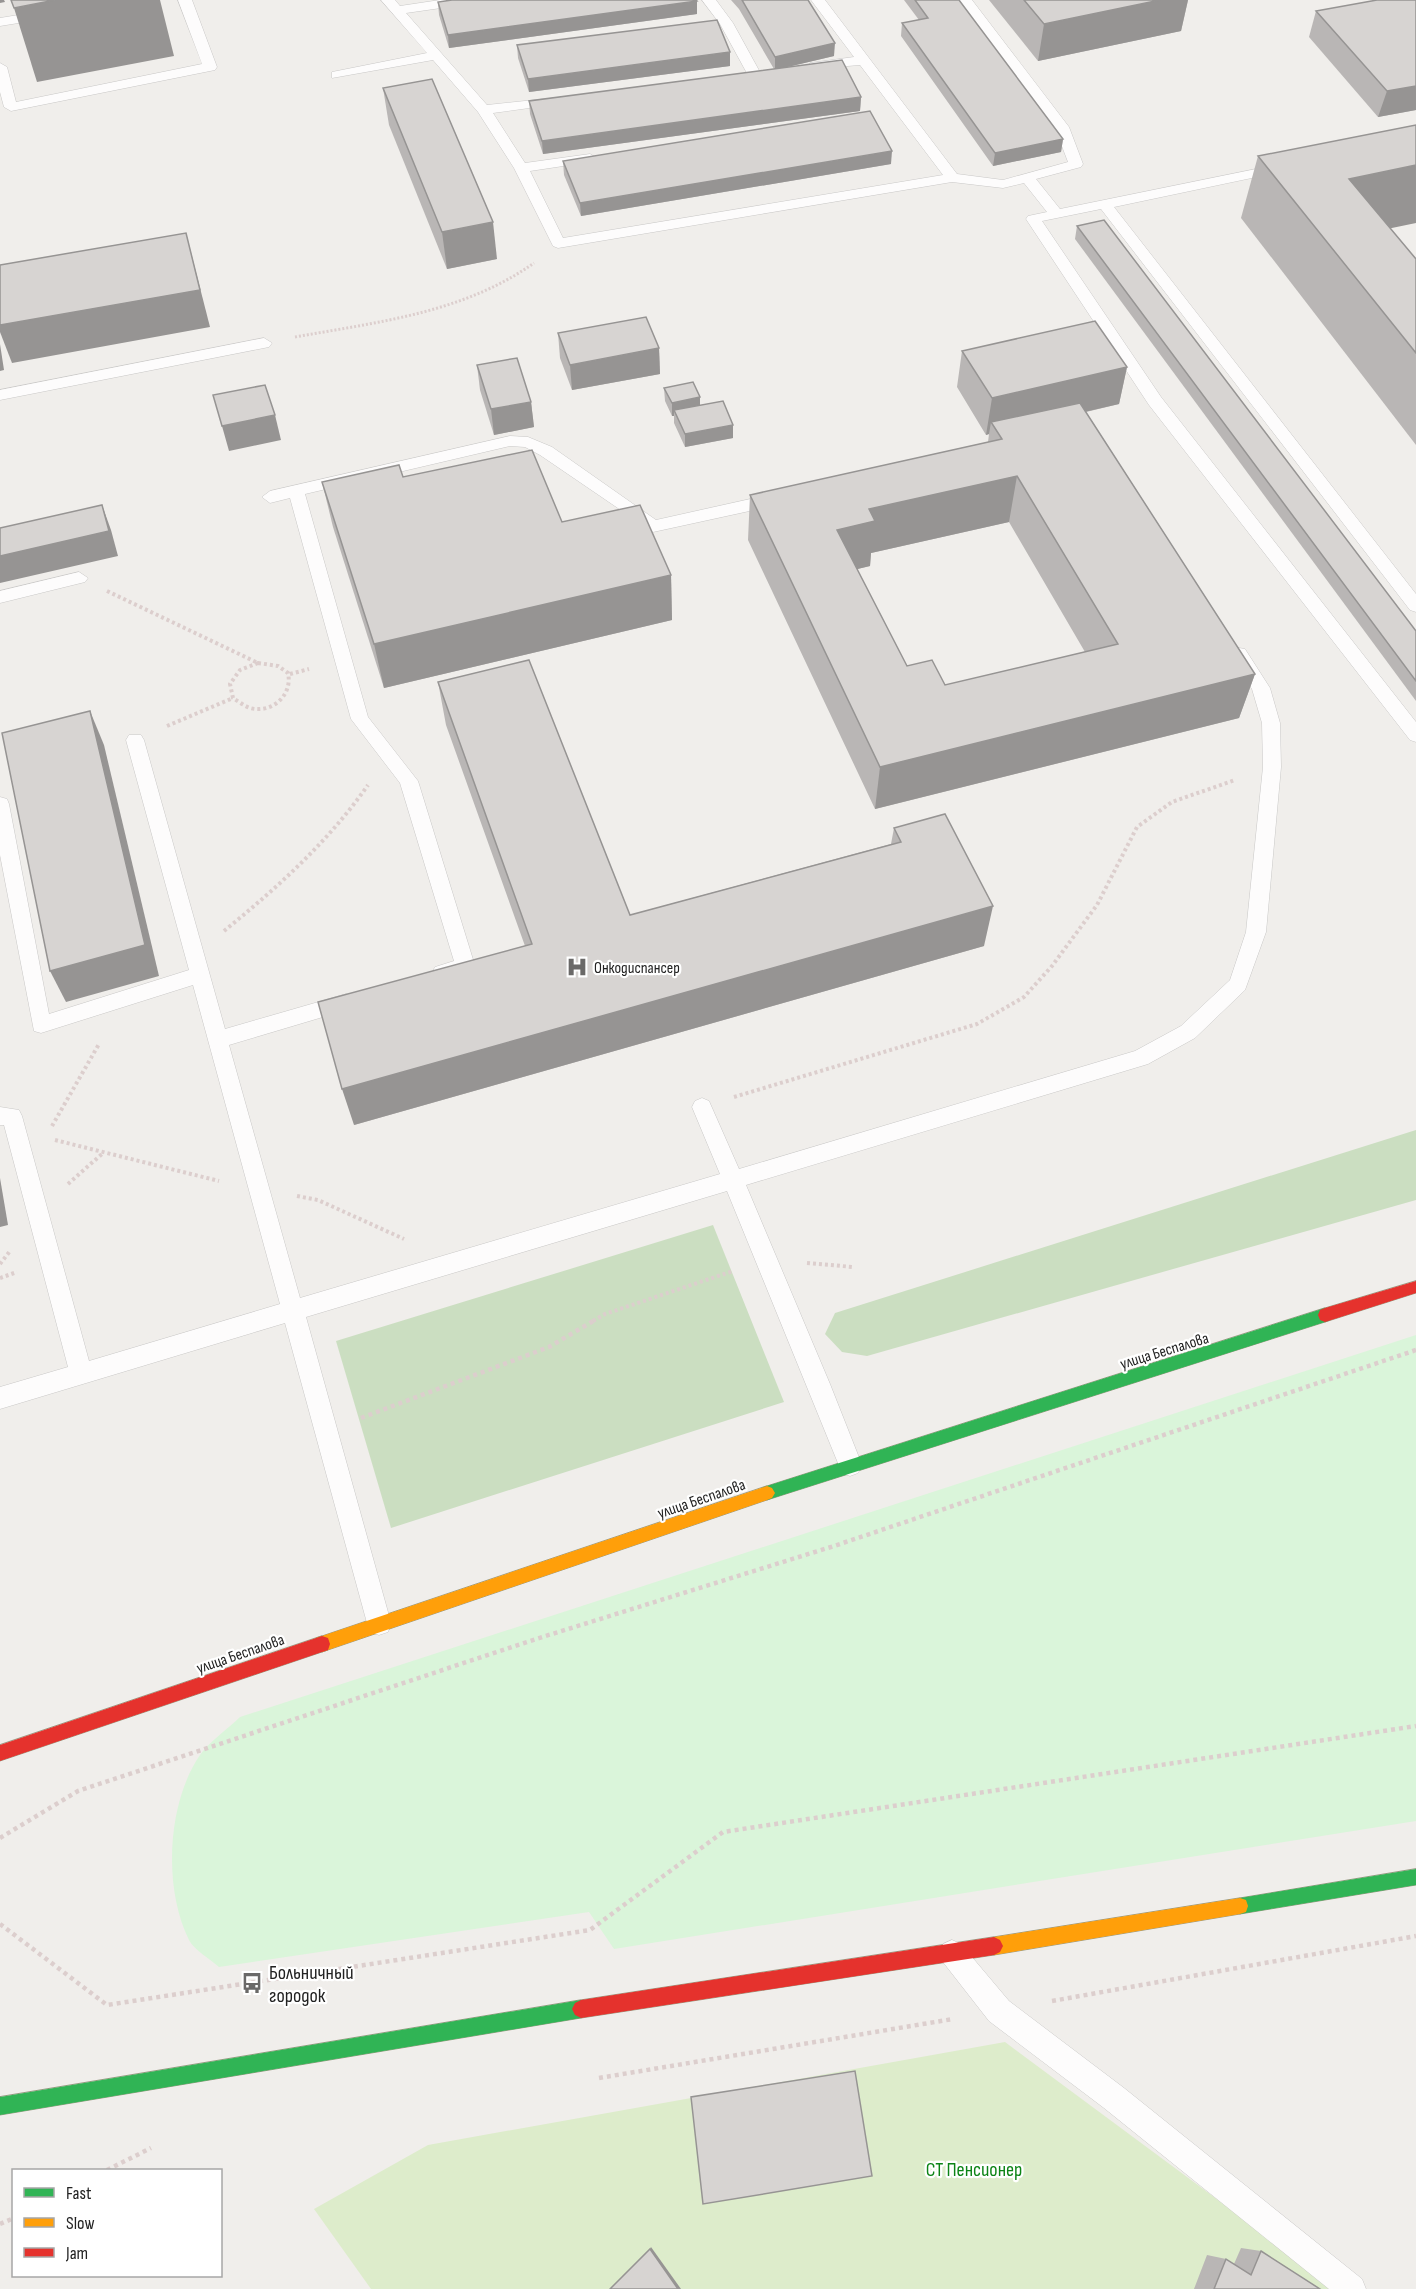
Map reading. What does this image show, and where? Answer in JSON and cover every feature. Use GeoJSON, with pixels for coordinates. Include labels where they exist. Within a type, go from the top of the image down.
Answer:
{"type":"FeatureCollection","features":[{"type":"Feature","properties":{"kind":"main road","name":"улица Беспалова"},"geometry":{"type":"LineString","coordinates":[[0,1753],[849,1465],[1416,1287]]}},
{"type":"Feature","properties":{"kind":"main road"},"geometry":{"type":"LineString","coordinates":[[7,2099],[615,2003],[952,1953],[1416,1878]]}},
{"type":"Feature","properties":{"kind":"lane"},"geometry":{"type":"LineString","coordinates":[[0,67],[11,107],[210,68],[185,0]]}},
{"type":"Feature","properties":{"kind":"lane"},"geometry":{"type":"LineString","coordinates":[[393,5],[469,0]]}},
{"type":"Feature","properties":{"kind":"lane"},"geometry":{"type":"LineString","coordinates":[[709,0],[726,23],[754,74]]}},
{"type":"Feature","properties":{"kind":"lane"},"geometry":{"type":"LineString","coordinates":[[818,0],[952,178]]}},
{"type":"Feature","properties":{"kind":"lane"},"geometry":{"type":"LineString","coordinates":[[393,5],[483,110],[521,168],[558,243],[952,178],[1003,184],[1076,165],[1062,127],[965,0]]}},
{"type":"Feature","properties":{"kind":"lane"},"geometry":{"type":"LineString","coordinates":[[0,22],[89,5]]}},
{"type":"Feature","properties":{"kind":"lane"},"geometry":{"type":"LineString","coordinates":[[337,75],[436,55]]}},
{"type":"Feature","properties":{"kind":"lane"},"geometry":{"type":"LineString","coordinates":[[798,69],[865,60]]}},
{"type":"Feature","properties":{"kind":"lane"},"geometry":{"type":"LineString","coordinates":[[483,110],[578,98]]}},
{"type":"Feature","properties":{"kind":"lane"},"geometry":{"type":"LineString","coordinates":[[521,168],[601,156]]}},
{"type":"Feature","properties":{"kind":"lane"},"geometry":{"type":"LineString","coordinates":[[1300,164],[1033,219],[1155,401],[1416,735]]}},
{"type":"Feature","properties":{"kind":"lane"},"geometry":{"type":"LineString","coordinates":[[1028,178],[1056,214]]}},
{"type":"Feature","properties":{"kind":"lane"},"geometry":{"type":"LineString","coordinates":[[1104,204],[1416,606]]}},
{"type":"Feature","properties":{"kind":"lane"},"geometry":{"type":"LineString","coordinates":[[0,395],[264,343]]}},
{"type":"Feature","properties":{"kind":"lane"},"geometry":{"type":"LineString","coordinates":[[270,497],[510,441],[528,442],[546,451],[653,526],[793,495]]}},
{"type":"Feature","properties":{"kind":"lane"},"geometry":{"type":"LineString","coordinates":[[296,491],[360,719],[409,781],[465,966],[420,979]]}},
{"type":"Feature","properties":{"kind":"lane"},"geometry":{"type":"LineString","coordinates":[[0,597],[79,578]]}},
{"type":"Feature","properties":{"kind":"lane"},"geometry":{"type":"LineString","coordinates":[[0,1398],[1140,1058],[1188,1032],[1238,984],[1256,932],[1272,767],[1271,723],[1261,688],[1229,638]]}},
{"type":"Feature","properties":{"kind":"lane"},"geometry":{"type":"LineString","coordinates":[[135,740],[379,1623]]}},
{"type":"Feature","properties":{"kind":"lane"},"geometry":{"type":"LineString","coordinates":[[0,804],[41,1025],[136,994],[197,965]]}},
{"type":"Feature","properties":{"kind":"lane"},"geometry":{"type":"LineString","coordinates":[[218,1040],[364,996]]}},
{"type":"Feature","properties":{"kind":"lane"},"geometry":{"type":"LineString","coordinates":[[702,1107],[819,1384],[849,1465]]}},
{"type":"Feature","properties":{"kind":"lane"},"geometry":{"type":"LineString","coordinates":[[0,1116],[12,1116],[81,1373]]}},
{"type":"Feature","properties":{"kind":"lane"},"geometry":{"type":"LineString","coordinates":[[952,1953],[999,2011],[1114,2098],[1352,2289]]}},
{"type":"Feature","properties":{"kind":"path"},"geometry":{"type":"LineString","coordinates":[[264,343],[448,305],[515,279],[558,243]]}},
{"type":"Feature","properties":{"kind":"path"},"geometry":{"type":"LineString","coordinates":[[79,578],[258,663],[277,664],[290,674],[291,690],[286,697],[269,707],[247,708],[233,698],[230,684],[240,670],[258,663]]}},
{"type":"Feature","properties":{"kind":"path"},"geometry":{"type":"LineString","coordinates":[[135,740],[233,698]]}},
{"type":"Feature","properties":{"kind":"path"},"geometry":{"type":"LineString","coordinates":[[197,965],[256,905],[321,846],[348,815],[388,755]]}},
{"type":"Feature","properties":{"kind":"path"},"geometry":{"type":"LineString","coordinates":[[702,1107],[977,1024],[1024,997],[1052,966],[1097,905],[1120,856],[1137,827],[1172,802],[1272,767]]}},
{"type":"Feature","properties":{"kind":"path"},"geometry":{"type":"LineString","coordinates":[[51,1128],[82,1070],[110,1027],[136,994]]}},
{"type":"Feature","properties":{"kind":"path"},"geometry":{"type":"LineString","coordinates":[[327,1431],[549,1347],[605,1314],[766,1260]]}},
{"type":"Feature","properties":{"kind":"path"},"geometry":{"type":"LineString","coordinates":[[0,1838],[78,1791],[537,1639],[834,1546],[1416,1350]]}},
{"type":"Feature","properties":{"kind":"path"},"geometry":{"type":"LineString","coordinates":[[0,1924],[107,2005],[590,1930],[723,1832],[1416,1726]]}},
{"type":"Feature","properties":{"kind":"path"},"geometry":{"type":"LineString","coordinates":[[599,2078],[999,2011],[1416,1936]]}},
{"type":"Feature","properties":{"kind":"path"},"geometry":{"type":"LineString","coordinates":[[109,2169],[151,2148]]}},
{"type":"Feature","properties":{"kind":"green space"},"geometry":{"type":"Polygon","coordinates":[[[1416,1130],[1416,1200],[867,1356],[842,1352],[825,1334],[835,1313],[1416,1130]]]}},
{"type":"Feature","properties":{"kind":"green space"},"geometry":{"type":"Polygon","coordinates":[[[713,1225],[784,1402],[391,1528],[336,1341],[713,1225]]]}},
{"type":"Feature","properties":{"kind":"green space"},"geometry":{"type":"Polygon","coordinates":[[[1416,1335],[1416,1821],[614,1949],[589,1912],[219,1967],[198,1951],[189,1940],[175,1896],[172,1871],[175,1821],[189,1775],[200,1755],[240,1717],[1416,1335]]]}},
{"type":"Feature","properties":{"kind":"green space","name":"СТ Пенсионер"},"geometry":{"type":"Polygon","coordinates":[[[1005,2042],[1338,2289],[371,2289],[314,2209],[428,2145],[1005,2042]]]}},
{"type":"Feature","properties":{"kind":"building"},"geometry":{"type":"Polygon","coordinates":[[[11,0],[55,0],[14,8],[11,0]]]}},
{"type":"Feature","properties":{"kind":"building"},"geometry":{"type":"Polygon","coordinates":[[[452,0],[697,1],[448,35],[438,2],[452,0]]]}},
{"type":"Feature","properties":{"kind":"building"},"geometry":{"type":"Polygon","coordinates":[[[742,0],[808,0],[835,43],[775,57],[742,0]]]}},
{"type":"Feature","properties":{"kind":"building"},"geometry":{"type":"Polygon","coordinates":[[[915,0],[959,0],[1063,139],[995,153],[902,23],[928,18],[915,0]]]}},
{"type":"Feature","properties":{"kind":"building"},"geometry":{"type":"Polygon","coordinates":[[[1024,0],[1160,0],[1044,24],[1024,0]]]}},
{"type":"Feature","properties":{"kind":"building"},"geometry":{"type":"Polygon","coordinates":[[[1377,0],[1416,0],[1416,86],[1387,91],[1316,11],[1377,0]]]}},
{"type":"Feature","properties":{"kind":"building"},"geometry":{"type":"Polygon","coordinates":[[[717,20],[730,52],[528,79],[517,45],[717,20]]]}},
{"type":"Feature","properties":{"kind":"building"},"geometry":{"type":"Polygon","coordinates":[[[842,60],[861,97],[542,141],[529,101],[842,60]]]}},
{"type":"Feature","properties":{"kind":"building"},"geometry":{"type":"Polygon","coordinates":[[[432,79],[493,222],[442,232],[383,88],[432,79]]]}},
{"type":"Feature","properties":{"kind":"building"},"geometry":{"type":"Polygon","coordinates":[[[870,111],[892,151],[580,203],[563,161],[870,111]]]}},
{"type":"Feature","properties":{"kind":"building"},"geometry":{"type":"Polygon","coordinates":[[[1416,125],[1416,165],[1349,179],[1416,259],[1416,353],[1258,156],[1416,125]]]}},
{"type":"Feature","properties":{"kind":"building"},"geometry":{"type":"Polygon","coordinates":[[[1104,220],[1416,631],[1416,681],[1077,226],[1104,220]]]}},
{"type":"Feature","properties":{"kind":"building"},"geometry":{"type":"Polygon","coordinates":[[[186,233],[200,290],[0,325],[0,265],[186,233]]]}},
{"type":"Feature","properties":{"kind":"building"},"geometry":{"type":"Polygon","coordinates":[[[646,317],[659,348],[570,365],[558,333],[646,317]]]}},
{"type":"Feature","properties":{"kind":"building"},"geometry":{"type":"Polygon","coordinates":[[[1095,321],[1127,367],[992,398],[962,351],[1095,321]]]}},
{"type":"Feature","properties":{"kind":"building"},"geometry":{"type":"Polygon","coordinates":[[[517,358],[531,402],[491,409],[477,365],[517,358]]]}},
{"type":"Feature","properties":{"kind":"building"},"geometry":{"type":"Polygon","coordinates":[[[693,382],[700,397],[672,403],[664,388],[693,382]]]}},
{"type":"Feature","properties":{"kind":"building"},"geometry":{"type":"Polygon","coordinates":[[[265,385],[275,415],[222,426],[213,395],[265,385]]]}},
{"type":"Feature","properties":{"kind":"building"},"geometry":{"type":"Polygon","coordinates":[[[723,401],[733,425],[685,434],[674,410],[723,401]]]}},
{"type":"Feature","properties":{"kind":"building"},"geometry":{"type":"Polygon","coordinates":[[[1080,403],[1255,674],[880,767],[750,495],[1002,439],[991,422],[1080,403]],[[1017,476],[869,509],[875,521],[837,530],[907,666],[932,660],[945,685],[1118,644],[1017,476]]]}},
{"type":"Feature","properties":{"kind":"building"},"geometry":{"type":"Polygon","coordinates":[[[532,450],[562,522],[640,505],[671,575],[374,644],[322,482],[399,465],[403,477],[532,450]]]}},
{"type":"Feature","properties":{"kind":"building"},"geometry":{"type":"Polygon","coordinates":[[[102,505],[109,531],[0,556],[0,528],[102,505]]]}},
{"type":"Feature","properties":{"kind":"building"},"geometry":{"type":"Polygon","coordinates":[[[529,660],[630,915],[901,842],[894,828],[945,814],[993,906],[342,1089],[318,1002],[532,944],[438,682],[529,660]]]}},
{"type":"Feature","properties":{"kind":"building"},"geometry":{"type":"Polygon","coordinates":[[[90,711],[145,945],[50,971],[2,733],[90,711]]]}},
{"type":"Feature","properties":{"kind":"building"},"geometry":{"type":"Polygon","coordinates":[[[855,2071],[872,2176],[703,2204],[691,2097],[855,2071]]]}},
{"type":"Feature","properties":{"kind":"building"},"geometry":{"type":"Polygon","coordinates":[[[650,2249],[678,2289],[610,2289],[650,2249]]]}},
{"type":"Feature","properties":{"kind":"building"},"geometry":{"type":"Polygon","coordinates":[[[1261,2251],[1320,2289],[1214,2289],[1226,2259],[1251,2275],[1261,2251]]]}},
{"type":"Feature","properties":{"kind":"traffic: fast"},"geometry":{"type":"LineString","coordinates":[[767,1493],[1325,1315]]}},
{"type":"Feature","properties":{"kind":"traffic: fast"},"geometry":{"type":"LineString","coordinates":[[1240,1906],[1416,1877]]}},
{"type":"Feature","properties":{"kind":"traffic: fast"},"geometry":{"type":"LineString","coordinates":[[0,2106],[581,2009]]}},
{"type":"Feature","properties":{"kind":"traffic: slow"},"geometry":{"type":"LineString","coordinates":[[322,1644],[767,1493]]}},
{"type":"Feature","properties":{"kind":"traffic: slow"},"geometry":{"type":"LineString","coordinates":[[994,1946],[1240,1906]]}},
{"type":"Feature","properties":{"kind":"traffic: jam"},"geometry":{"type":"LineString","coordinates":[[1325,1315],[1416,1287]]}},
{"type":"Feature","properties":{"kind":"traffic: jam"},"geometry":{"type":"LineString","coordinates":[[0,1753],[322,1644]]}},
{"type":"Feature","properties":{"kind":"traffic: jam"},"geometry":{"type":"LineString","coordinates":[[581,2009],[994,1946]]}},
{"type":"Feature","properties":{"kind":"place","name":"Онкодиспансер"},"geometry":{"type":"Point","coordinates":[577,967]}},
{"type":"Feature","properties":{"kind":"place","name":"Больничный городок"},"geometry":{"type":"Point","coordinates":[252,1983]}}]}
